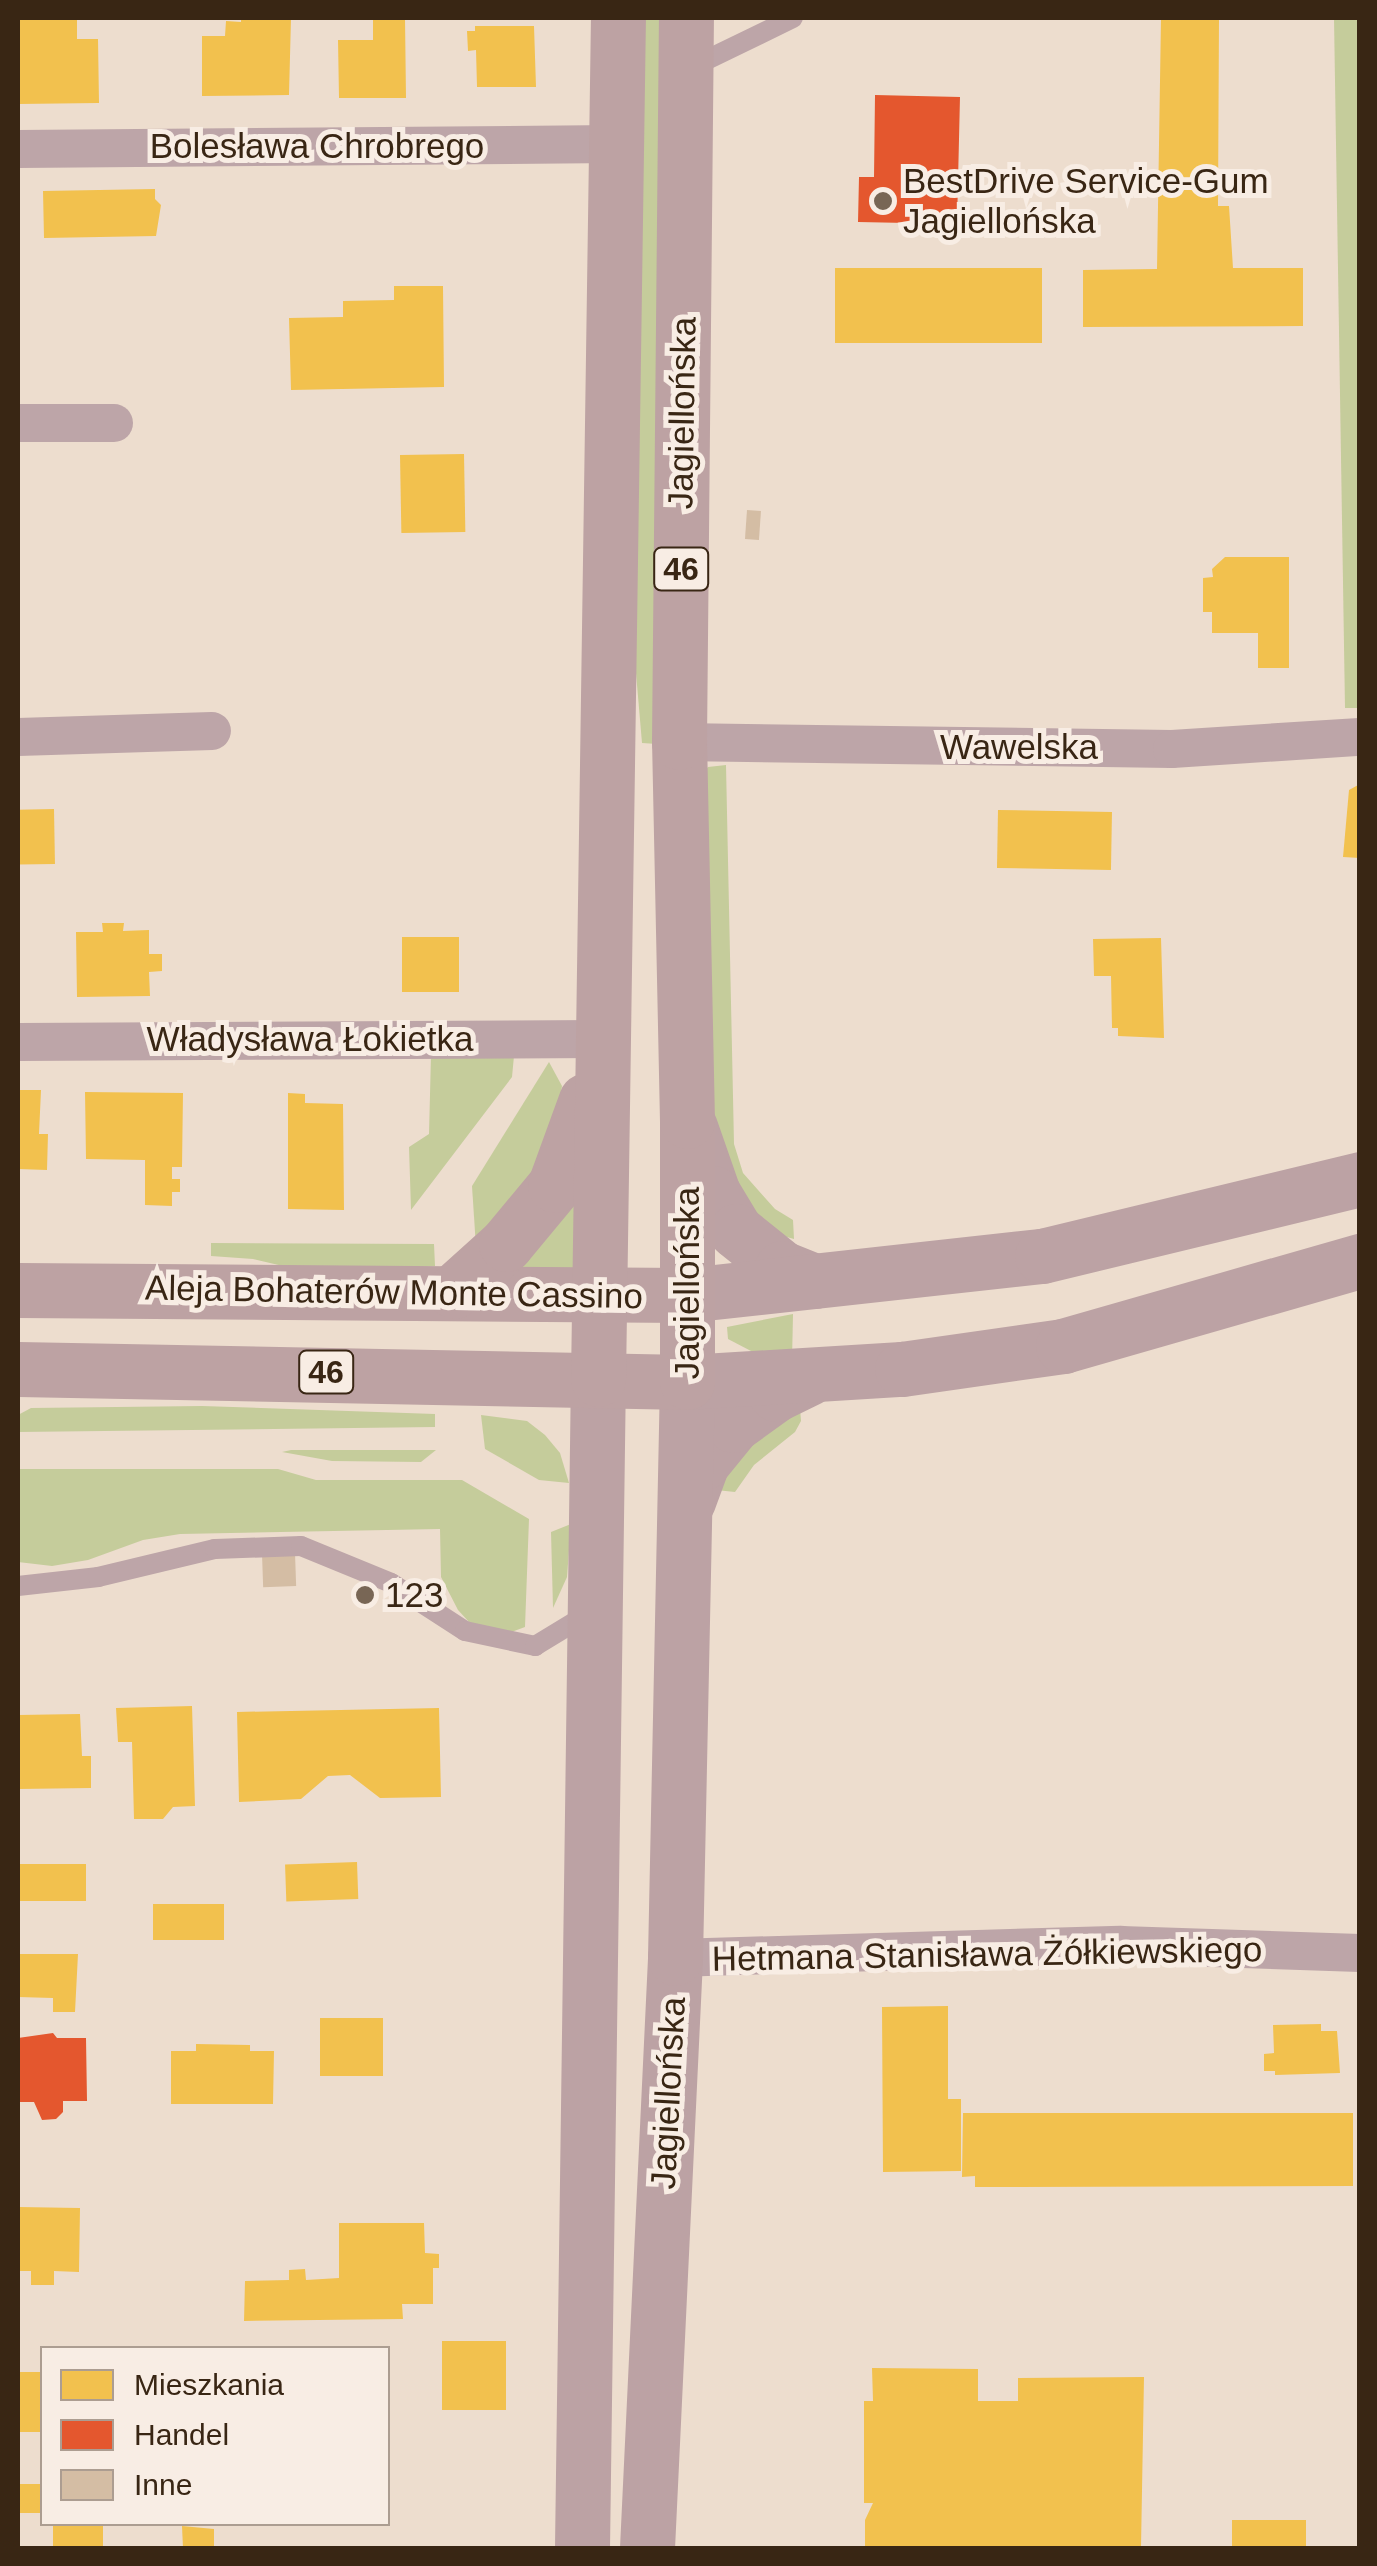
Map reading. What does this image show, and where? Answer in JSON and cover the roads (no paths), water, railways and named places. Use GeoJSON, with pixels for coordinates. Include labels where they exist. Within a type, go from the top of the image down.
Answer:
{"type":"FeatureCollection","features":[{"type":"Feature","properties":{"kind":"main road","name":"Jagiellońska"},"geometry":{"type":"LineString","coordinates":[[598,1379],[618,18]]}},
{"type":"Feature","properties":{"kind":"main road","name":"Jagiellońska"},"geometry":{"type":"LineString","coordinates":[[686,44],[679,742],[688,1121],[687,1382]]}},
{"type":"Feature","properties":{"kind":"main road"},"geometry":{"type":"LineString","coordinates":[[454,1290],[506,1244],[554,1186],[576,1138],[602,1039]]}},
{"type":"Feature","properties":{"kind":"main road","name":"Aleja Bohaterów Monte Cassino"},"geometry":{"type":"LineString","coordinates":[[18,1290],[454,1290],[687,1295]]}},
{"type":"Feature","properties":{"kind":"main road","name":"46"},"geometry":{"type":"LineString","coordinates":[[30,1375],[687,1382]]}},
{"type":"Feature","properties":{"kind":"street","name":"Bolesława Chrobrego"},"geometry":{"type":"LineString","coordinates":[[18,148],[616,144]]}},
{"type":"Feature","properties":{"kind":"street"},"geometry":{"type":"LineString","coordinates":[[18,423],[114,423]]}},
{"type":"Feature","properties":{"kind":"street"},"geometry":{"type":"LineString","coordinates":[[18,736],[212,731]]}},
{"type":"Feature","properties":{"kind":"street","name":"Wawelska"},"geometry":{"type":"LineString","coordinates":[[679,742],[1172,748],[1360,738]]}},
{"type":"Feature","properties":{"kind":"street","name":"Władysława Łokietka"},"geometry":{"type":"LineString","coordinates":[[18,1042],[602,1039]]}},
{"type":"Feature","properties":{"kind":"street"},"geometry":{"type":"LineString","coordinates":[[688,1121],[713,1193],[736,1231],[782,1268],[814,1281]]}},
{"type":"Feature","properties":{"kind":"street","name":"Aleja Bohaterów Monte Cassino"},"geometry":{"type":"LineString","coordinates":[[687,1295],[896,1276],[1042,1256],[1360,1179]]}},
{"type":"Feature","properties":{"kind":"street"},"geometry":{"type":"LineString","coordinates":[[687,1382],[902,1369],[1063,1346],[1360,1261]]}},
{"type":"Feature","properties":{"kind":"street"},"geometry":{"type":"LineString","coordinates":[[684,1513],[702,1463],[733,1425],[776,1394],[818,1373]]}},
{"type":"Feature","properties":{"kind":"street","name":"Jagiellońska"},"geometry":{"type":"LineString","coordinates":[[582,2548],[598,1379]]}},
{"type":"Feature","properties":{"kind":"street","name":"Jagiellońska"},"geometry":{"type":"LineString","coordinates":[[647,2548],[675,1958],[687,1382]]}},
{"type":"Feature","properties":{"kind":"street","name":"Hetmana Stanisława Żółkiewskiego"},"geometry":{"type":"LineString","coordinates":[[675,1958],[1121,1945],[1360,1953]]}},
{"type":"Feature","properties":{"kind":"lane"},"geometry":{"type":"LineString","coordinates":[[686,44],[792,18]]}},
{"type":"Feature","properties":{"kind":"lane"},"geometry":{"type":"LineString","coordinates":[[18,1586],[98,1577],[216,1549],[301,1546],[392,1583],[466,1632],[535,1646],[592,1610]]}},
{"type":"Feature","properties":{"kind":"place","name":"BestDrive Service-Gum Jagiellońska"},"geometry":{"type":"Point","coordinates":[883,201]}},
{"type":"Feature","properties":{"kind":"place","name":"123"},"geometry":{"type":"Point","coordinates":[365,1595]}}]}
